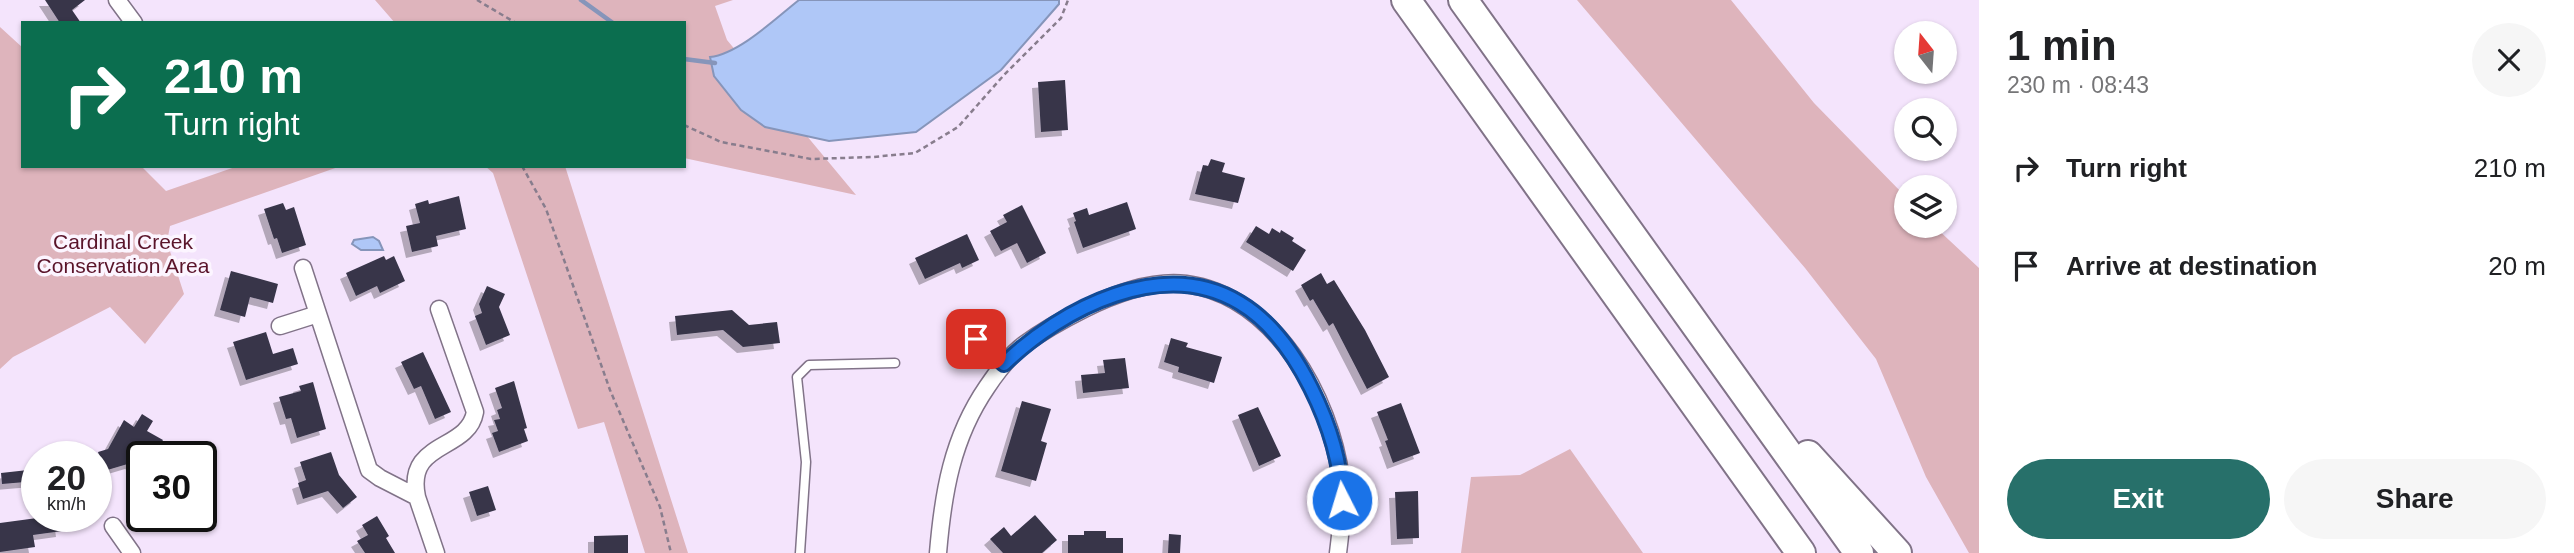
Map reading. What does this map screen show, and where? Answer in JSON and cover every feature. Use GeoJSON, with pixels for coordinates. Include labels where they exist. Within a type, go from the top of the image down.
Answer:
{"type":"FeatureCollection","features":[{"type":"Feature","properties":{"kind":"highway"},"geometry":{"type":"LineString","coordinates":[[1406,0],[1801,553]]}},
{"type":"Feature","properties":{"kind":"highway"},"geometry":{"type":"LineString","coordinates":[[1463,0],[1859,553]]}},
{"type":"Feature","properties":{"kind":"highway"},"geometry":{"type":"LineString","coordinates":[[1724,362],[1897,553]]}},
{"type":"Feature","properties":{"kind":"highway"},"geometry":{"type":"LineString","coordinates":[[1760,495],[1781,553]]}},
{"type":"Feature","properties":{"kind":"street"},"geometry":{"type":"LineString","coordinates":[[117,0],[133,21]]}},
{"type":"Feature","properties":{"kind":"street"},"geometry":{"type":"LineString","coordinates":[[303,268],[369,470],[417,496]]}},
{"type":"Feature","properties":{"kind":"street"},"geometry":{"type":"LineString","coordinates":[[939,553],[941,514],[951,458],[976,402],[1004,364],[1023,345],[1094,304],[1155,285],[1185,284],[1214,291],[1241,303],[1264,321],[1302,370],[1320,405],[1334,442],[1341,481],[1342,520],[1338,553]]}},
{"type":"Feature","properties":{"kind":"street"},"geometry":{"type":"LineString","coordinates":[[436,553],[417,496],[415,477],[422,461],[470,425],[475,412],[439,309]]}},
{"type":"Feature","properties":{"kind":"street"},"geometry":{"type":"LineString","coordinates":[[280,326],[317,314]]}},
{"type":"Feature","properties":{"kind":"street"},"geometry":{"type":"LineString","coordinates":[[976,339],[1004,364]]}},
{"type":"Feature","properties":{"kind":"street"},"geometry":{"type":"LineString","coordinates":[[113,526],[132,553]]}},
{"type":"Feature","properties":{"kind":"lane"},"geometry":{"type":"LineString","coordinates":[[800,553],[806,462],[797,377],[808,365],[895,363]]}},
{"type":"Feature","properties":{"kind":"path"},"geometry":{"type":"LineString","coordinates":[[477,0],[513,21]]}},
{"type":"Feature","properties":{"kind":"path"},"geometry":{"type":"LineString","coordinates":[[686,126],[721,142],[811,159],[873,158],[915,153],[958,127],[1004,75],[1061,18],[1068,0]]}},
{"type":"Feature","properties":{"kind":"path"},"geometry":{"type":"LineString","coordinates":[[524,168],[546,209],[610,390],[660,507],[671,553]]}},
{"type":"Feature","properties":{"kind":"green space"},"geometry":{"type":"Polygon","coordinates":[[[375,0],[733,0],[715,6],[727,40],[856,195],[686,158],[686,21],[393,21],[375,0]]]}},
{"type":"Feature","properties":{"kind":"green space"},"geometry":{"type":"Polygon","coordinates":[[[1577,0],[1731,0],[1814,103],[1894,185],[1894,238],[1947,238],[1979,268],[1979,553],[1969,553],[1926,477],[1876,359],[1805,268],[1577,0]]]}},
{"type":"Feature","properties":{"kind":"green space","name":"Cardinal Creek Conservation Area"},"geometry":{"type":"Polygon","coordinates":[[[0,27],[21,46],[21,168],[143,168],[166,191],[232,168],[335,168],[170,226],[167,242],[184,294],[145,344],[110,307],[13,357],[0,369],[0,27]]]}},
{"type":"Feature","properties":{"kind":"green space"},"geometry":{"type":"Polygon","coordinates":[[[487,168],[566,168],[688,553],[645,553],[604,422],[578,429],[493,173],[487,168]]]}},
{"type":"Feature","properties":{"kind":"green space"},"geometry":{"type":"Polygon","coordinates":[[[1570,449],[1643,553],[1461,553],[1471,477],[1520,475],[1570,449]]]}},
{"type":"Feature","properties":{"kind":"water"},"geometry":{"type":"Polygon","coordinates":[[[799,0],[1059,0],[1059,4],[1001,70],[916,132],[829,141],[765,127],[741,110],[714,76],[710,57],[745,42],[799,0]]]}},
{"type":"Feature","properties":{"kind":"water"},"geometry":{"type":"Polygon","coordinates":[[[373,237],[379,241],[383,250],[361,250],[352,244],[354,240],[373,237]]]}},
{"type":"Feature","properties":{"kind":"building"},"geometry":{"type":"Polygon","coordinates":[[[45,0],[85,0],[72,10],[80,21],[59,21],[45,0]]]}},
{"type":"Feature","properties":{"kind":"building"},"geometry":{"type":"Polygon","coordinates":[[[1065,80],[1068,130],[1041,132],[1038,82],[1065,80]]]}},
{"type":"Feature","properties":{"kind":"building"},"geometry":{"type":"Polygon","coordinates":[[[1211,159],[1225,163],[1222,172],[1245,178],[1238,203],[1195,194],[1203,165],[1208,166],[1211,159]]]}},
{"type":"Feature","properties":{"kind":"building"},"geometry":{"type":"Polygon","coordinates":[[[459,196],[466,229],[436,236],[438,246],[412,252],[406,226],[420,223],[415,204],[428,200],[429,204],[459,196]]]}},
{"type":"Feature","properties":{"kind":"building"},"geometry":{"type":"Polygon","coordinates":[[[1127,202],[1136,229],[1083,248],[1073,213],[1087,208],[1089,215],[1127,202]]]}},
{"type":"Feature","properties":{"kind":"building"},"geometry":{"type":"Polygon","coordinates":[[[283,203],[286,210],[294,207],[306,245],[282,253],[277,238],[274,239],[264,209],[283,203]]]}},
{"type":"Feature","properties":{"kind":"building"},"geometry":{"type":"Polygon","coordinates":[[[1022,205],[1046,253],[1027,263],[1017,243],[1001,251],[990,231],[1007,222],[1003,215],[1022,205]]]}},
{"type":"Feature","properties":{"kind":"building"},"geometry":{"type":"Polygon","coordinates":[[[1256,226],[1269,234],[1272,228],[1280,233],[1281,230],[1306,250],[1293,271],[1246,242],[1256,226]]]}},
{"type":"Feature","properties":{"kind":"building"},"geometry":{"type":"Polygon","coordinates":[[[967,234],[979,260],[962,268],[960,263],[925,279],[915,258],[967,234]]]}},
{"type":"Feature","properties":{"kind":"building"},"geometry":{"type":"Polygon","coordinates":[[[384,256],[386,260],[394,256],[405,281],[380,293],[377,286],[356,296],[346,273],[384,256]]]}},
{"type":"Feature","properties":{"kind":"building"},"geometry":{"type":"Polygon","coordinates":[[[231,271],[278,284],[273,303],[250,297],[245,317],[220,310],[231,271]]]}},
{"type":"Feature","properties":{"kind":"building"},"geometry":{"type":"Polygon","coordinates":[[[1321,273],[1327,284],[1334,280],[1365,330],[1389,377],[1367,389],[1333,323],[1329,326],[1301,285],[1321,273]]]}},
{"type":"Feature","properties":{"kind":"building"},"geometry":{"type":"Polygon","coordinates":[[[487,286],[505,294],[499,307],[510,335],[486,345],[475,316],[482,313],[479,304],[487,286]]]}},
{"type":"Feature","properties":{"kind":"building"},"geometry":{"type":"Polygon","coordinates":[[[732,310],[749,325],[777,322],[780,343],[743,347],[723,330],[677,335],[675,316],[732,310]]]}},
{"type":"Feature","properties":{"kind":"building"},"geometry":{"type":"Polygon","coordinates":[[[266,332],[273,354],[293,348],[298,364],[246,380],[233,342],[266,332]]]}},
{"type":"Feature","properties":{"kind":"building"},"geometry":{"type":"Polygon","coordinates":[[[1171,338],[1188,343],[1186,347],[1222,357],[1214,383],[1178,372],[1179,367],[1164,362],[1171,338]]]}},
{"type":"Feature","properties":{"kind":"building"},"geometry":{"type":"Polygon","coordinates":[[[423,352],[451,412],[435,419],[421,386],[414,389],[401,362],[423,352]]]}},
{"type":"Feature","properties":{"kind":"building"},"geometry":{"type":"Polygon","coordinates":[[[1125,358],[1129,388],[1083,393],[1081,375],[1105,373],[1103,360],[1125,358]]]}},
{"type":"Feature","properties":{"kind":"building"},"geometry":{"type":"Polygon","coordinates":[[[514,381],[528,441],[499,452],[492,433],[498,431],[494,420],[500,419],[497,410],[502,408],[495,388],[514,381]]]}},
{"type":"Feature","properties":{"kind":"building"},"geometry":{"type":"Polygon","coordinates":[[[313,382],[326,429],[297,438],[291,418],[286,419],[279,397],[301,391],[299,386],[313,382]]]}},
{"type":"Feature","properties":{"kind":"building"},"geometry":{"type":"Polygon","coordinates":[[[1022,401],[1051,409],[1041,441],[1047,443],[1036,481],[1001,471],[1022,401]]]}},
{"type":"Feature","properties":{"kind":"building"},"geometry":{"type":"Polygon","coordinates":[[[1401,403],[1420,453],[1393,463],[1385,441],[1388,440],[1377,412],[1401,403]]]}},
{"type":"Feature","properties":{"kind":"building"},"geometry":{"type":"Polygon","coordinates":[[[1258,407],[1281,456],[1259,466],[1238,415],[1258,407]]]}},
{"type":"Feature","properties":{"kind":"building"},"geometry":{"type":"Polygon","coordinates":[[[142,414],[153,421],[147,431],[163,440],[126,441],[126,464],[112,469],[112,442],[124,420],[134,427],[142,414]]]}},
{"type":"Feature","properties":{"kind":"building"},"geometry":{"type":"Polygon","coordinates":[[[331,452],[339,475],[357,497],[343,508],[328,491],[303,499],[298,483],[306,480],[300,462],[331,452]]]}},
{"type":"Feature","properties":{"kind":"building"},"geometry":{"type":"Polygon","coordinates":[[[21,471],[21,482],[2,484],[1,473],[21,471]]]}},
{"type":"Feature","properties":{"kind":"building"},"geometry":{"type":"Polygon","coordinates":[[[488,486],[496,510],[477,516],[469,492],[488,486]]]}},
{"type":"Feature","properties":{"kind":"building"},"geometry":{"type":"Polygon","coordinates":[[[1418,491],[1419,538],[1397,539],[1395,492],[1418,491]]]}},
{"type":"Feature","properties":{"kind":"building"},"geometry":{"type":"Polygon","coordinates":[[[1035,515],[1057,540],[1042,553],[1003,553],[990,539],[1004,527],[1011,536],[1035,515]]]}},
{"type":"Feature","properties":{"kind":"building"},"geometry":{"type":"Polygon","coordinates":[[[377,516],[395,553],[365,553],[357,541],[368,535],[362,525],[377,516]]]}},
{"type":"Feature","properties":{"kind":"building"},"geometry":{"type":"Polygon","coordinates":[[[21,520],[21,532],[55,532],[33,535],[35,547],[0,552],[0,523],[21,520]]]}},
{"type":"Feature","properties":{"kind":"building"},"geometry":{"type":"Polygon","coordinates":[[[1084,531],[1106,531],[1106,538],[1123,538],[1123,553],[1068,553],[1068,535],[1084,535],[1084,531]]]}},
{"type":"Feature","properties":{"kind":"building"},"geometry":{"type":"Polygon","coordinates":[[[1169,534],[1181,535],[1180,553],[1168,553],[1169,534]]]}},
{"type":"Feature","properties":{"kind":"building"},"geometry":{"type":"Polygon","coordinates":[[[628,535],[628,553],[594,553],[594,536],[628,535]]]}},
{"type":"Feature","properties":{"kind":"waterway"},"geometry":{"type":"LineString","coordinates":[[581,0],[610,21]]}},
{"type":"Feature","properties":{"kind":"waterway"},"geometry":{"type":"LineString","coordinates":[[686,59],[715,63]]}},
{"type":"Feature","properties":{"kind":"route"},"geometry":{"type":"LineString","coordinates":[[976,339],[1004,364],[1023,345],[1058,323],[1094,304],[1127,292],[1155,285],[1185,284],[1214,291],[1241,303],[1264,321],[1302,370],[1320,405],[1334,442],[1342,500]]}}]}
